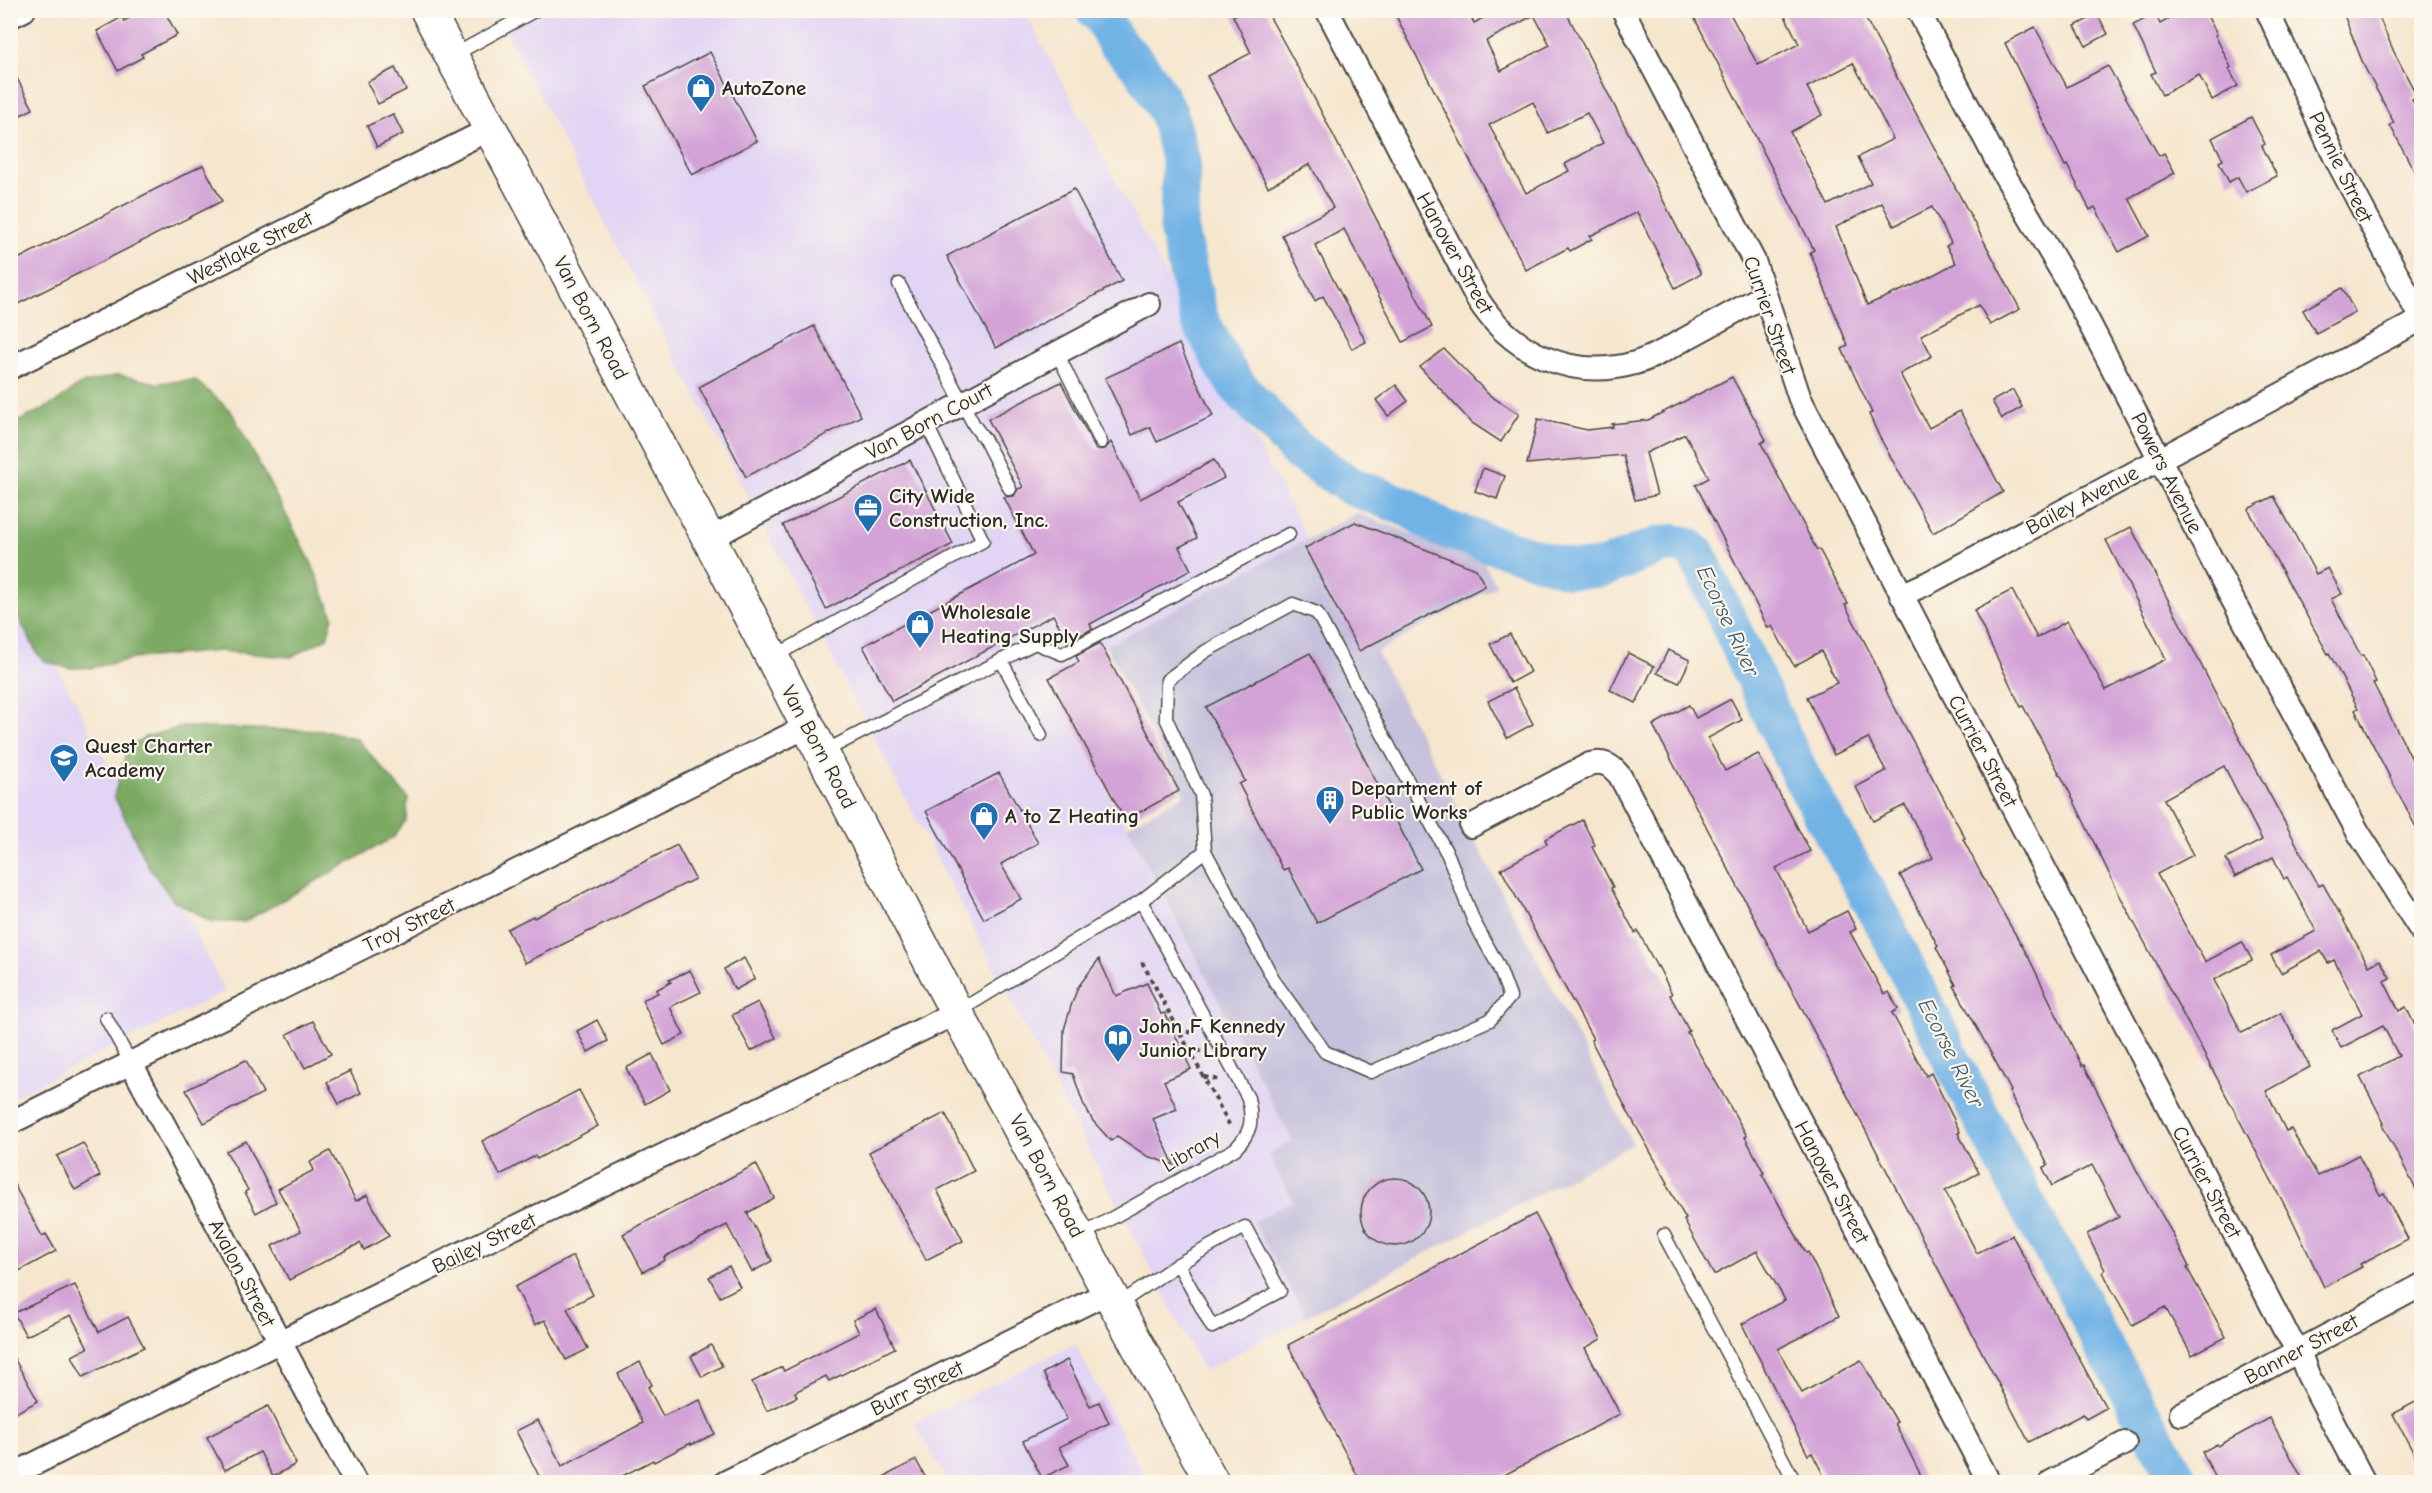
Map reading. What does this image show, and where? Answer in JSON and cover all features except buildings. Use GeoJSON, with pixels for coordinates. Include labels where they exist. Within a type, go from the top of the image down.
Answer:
{"type":"FeatureCollection","features":[{"type":"Feature","properties":{"kind":"main road","name":"Van Born Road"},"geometry":{"type":"LineString","coordinates":[[427,10],[772,657],[958,1012],[1212,1482]]}},
{"type":"Feature","properties":{"kind":"street"},"geometry":{"type":"LineString","coordinates":[[10,17],[24,10]]}},
{"type":"Feature","properties":{"kind":"street","name":"Hanover Street"},"geometry":{"type":"LineString","coordinates":[[1327,10],[1477,298],[1498,327],[1521,346],[1548,360],[1577,368],[1612,368],[1653,356],[1766,295]]}},
{"type":"Feature","properties":{"kind":"street","name":"Currier Street"},"geometry":{"type":"LineString","coordinates":[[1623,10],[1754,261],[1800,399],[2283,1329],[2299,1352],[2308,1375],[2364,1482]]}},
{"type":"Feature","properties":{"kind":"street","name":"Powers Avenue"},"geometry":{"type":"LineString","coordinates":[[1918,10],[2001,169],[2069,284],[2229,593],[2358,832],[2421,932]]}},
{"type":"Feature","properties":{"kind":"street","name":"Pennie Street"},"geometry":{"type":"LineString","coordinates":[[2267,10],[2334,155],[2421,320]]}},
{"type":"Feature","properties":{"kind":"street","name":"Westlake Street"},"geometry":{"type":"LineString","coordinates":[[10,368],[490,129]]}},
{"type":"Feature","properties":{"kind":"street","name":"Van Born Court"},"geometry":{"type":"LineString","coordinates":[[709,539],[1149,304]]}},
{"type":"Feature","properties":{"kind":"street","name":"Bailey Avenue"},"geometry":{"type":"LineString","coordinates":[[1901,595],[1928,584],[2421,320]]}},
{"type":"Feature","properties":{"kind":"street","name":"Troy Street"},"geometry":{"type":"LineString","coordinates":[[10,1123],[815,740]]}},
{"type":"Feature","properties":{"kind":"street","name":"Hanover Street"},"geometry":{"type":"LineString","coordinates":[[1471,826],[1583,767],[1598,762],[1613,768],[1620,776],[1989,1482]]}},
{"type":"Feature","properties":{"kind":"street","name":"Bailey Street"},"geometry":{"type":"LineString","coordinates":[[10,1476],[279,1342],[958,1012]]}},
{"type":"Feature","properties":{"kind":"street","name":"Avalon Street"},"geometry":{"type":"LineString","coordinates":[[130,1064],[355,1482]]}},
{"type":"Feature","properties":{"kind":"street","name":"Banner Street"},"geometry":{"type":"LineString","coordinates":[[2181,1414],[2421,1285]]}},
{"type":"Feature","properties":{"kind":"street","name":"Burr Street"},"geometry":{"type":"LineString","coordinates":[[726,1482],[1112,1299]]}},
{"type":"Feature","properties":{"kind":"street"},"geometry":{"type":"LineString","coordinates":[[2051,1482],[2125,1443]]}},
{"type":"Feature","properties":{"kind":"lane"},"geometry":{"type":"LineString","coordinates":[[451,56],[536,10]]}},
{"type":"Feature","properties":{"kind":"lane"},"geometry":{"type":"LineString","coordinates":[[899,284],[1010,489]]}},
{"type":"Feature","properties":{"kind":"lane"},"geometry":{"type":"LineString","coordinates":[[1057,353],[1101,442]]}},
{"type":"Feature","properties":{"kind":"lane"},"geometry":{"type":"LineString","coordinates":[[772,657],[983,541],[926,423]]}},
{"type":"Feature","properties":{"kind":"lane"},"geometry":{"type":"LineString","coordinates":[[815,740],[1001,660],[1035,643],[1062,654],[1289,534]]}},
{"type":"Feature","properties":{"kind":"lane"},"geometry":{"type":"LineString","coordinates":[[1293,604],[1317,613],[1448,855],[1474,922],[1498,965],[1510,997],[1491,1020],[1371,1072],[1325,1052],[1275,982],[1204,852],[1201,795],[1167,718],[1167,680],[1206,651],[1293,604]]}},
{"type":"Feature","properties":{"kind":"lane"},"geometry":{"type":"LineString","coordinates":[[1001,660],[1041,735]]}},
{"type":"Feature","properties":{"kind":"lane"},"geometry":{"type":"LineString","coordinates":[[958,1012],[1141,902],[1204,852]]}},
{"type":"Feature","properties":{"kind":"lane","name":"Library"},"geometry":{"type":"LineString","coordinates":[[1079,1237],[1235,1149],[1248,1136],[1251,1113],[1248,1098],[1141,902]]}},
{"type":"Feature","properties":{"kind":"lane"},"geometry":{"type":"LineString","coordinates":[[106,1018],[130,1064]]}},
{"type":"Feature","properties":{"kind":"lane"},"geometry":{"type":"LineString","coordinates":[[1112,1299],[1245,1227],[1280,1291],[1212,1327],[1178,1264]]}},
{"type":"Feature","properties":{"kind":"lane"},"geometry":{"type":"LineString","coordinates":[[1664,1234],[1795,1482]]}},
{"type":"Feature","properties":{"kind":"path"},"geometry":{"type":"LineString","coordinates":[[1142,962],[1233,1131],[1230,1137]]}},
{"type":"Feature","properties":{"kind":"path"},"geometry":{"type":"LineString","coordinates":[[1178,1030],[1185,1031]]}},
{"type":"Feature","properties":{"kind":"path"},"geometry":{"type":"LineString","coordinates":[[1188,1048],[1195,1049]]}},
{"type":"Feature","properties":{"kind":"path"},"geometry":{"type":"LineString","coordinates":[[1204,1077],[1210,1078]]}},
{"type":"Feature","properties":{"kind":"shaded area"},"geometry":{"type":"Polygon","coordinates":[[[495,11],[1024,11],[1308,539],[1049,679],[1292,1142],[1269,1155],[1293,1201],[1253,1223],[1306,1317],[1204,1371],[495,11]]]}},
{"type":"Feature","properties":{"kind":"shaded area"},"geometry":{"type":"Polygon","coordinates":[[[1357,513],[1483,561],[1496,586],[1377,652],[1633,1144],[1306,1317],[1253,1222],[1293,1201],[1268,1154],[1292,1141],[1127,826],[1184,795],[1106,646],[1357,513]]]}},
{"type":"Feature","properties":{"kind":"shaded area","name":"Quest Charter Academy"},"geometry":{"type":"Polygon","coordinates":[[[10,575],[225,991],[11,1098],[10,1098],[10,575]]]}},
{"type":"Feature","properties":{"kind":"shaded area"},"geometry":{"type":"Polygon","coordinates":[[[1075,1344],[1148,1482],[949,1482],[914,1423],[1075,1344]]]}},
{"type":"Feature","properties":{"kind":"green space"},"geometry":{"type":"Polygon","coordinates":[[[119,375],[157,383],[195,380],[231,411],[311,562],[333,616],[327,638],[291,657],[220,651],[138,658],[90,668],[68,668],[44,661],[37,653],[11,603],[11,425],[57,402],[80,384],[119,375]]]}},
{"type":"Feature","properties":{"kind":"green space"},"geometry":{"type":"Polygon","coordinates":[[[182,727],[329,731],[357,739],[408,798],[406,820],[394,837],[244,922],[211,922],[173,900],[149,867],[114,796],[127,750],[145,737],[182,727]]]}},
{"type":"Feature","properties":{"kind":"waterway","name":"Ecorse River"},"geometry":{"type":"LineString","coordinates":[[1095,10],[1103,18],[1115,41],[1137,63],[1152,84],[1169,115],[1181,161],[1179,232],[1199,318],[1236,384],[1299,452],[1351,486],[1409,508],[1441,528],[1570,569],[1602,567],[1665,544],[1687,547],[1697,555],[1801,776],[1885,925],[1971,1098],[2041,1231],[2068,1275],[2093,1327],[2180,1482]]}},
{"type":"Feature","properties":{"kind":"place","name":"AutoZone"},"geometry":{"type":"Point","coordinates":[701,114]}},
{"type":"Feature","properties":{"kind":"place","name":"City Wide Construction, Inc."},"geometry":{"type":"Point","coordinates":[868,534]}},
{"type":"Feature","properties":{"kind":"place","name":"Wholesale Heating Supply"},"geometry":{"type":"Point","coordinates":[920,650]}},
{"type":"Feature","properties":{"kind":"place","name":"Quest Charter Academy"},"geometry":{"type":"Point","coordinates":[64,784]}},
{"type":"Feature","properties":{"kind":"place","name":"Department of Public Works"},"geometry":{"type":"Point","coordinates":[1330,826]}},
{"type":"Feature","properties":{"kind":"place","name":"A to Z Heating"},"geometry":{"type":"Point","coordinates":[984,842]}},
{"type":"Feature","properties":{"kind":"place","name":"John F Kennedy Junior Library"},"geometry":{"type":"Point","coordinates":[1118,1064]}}]}
